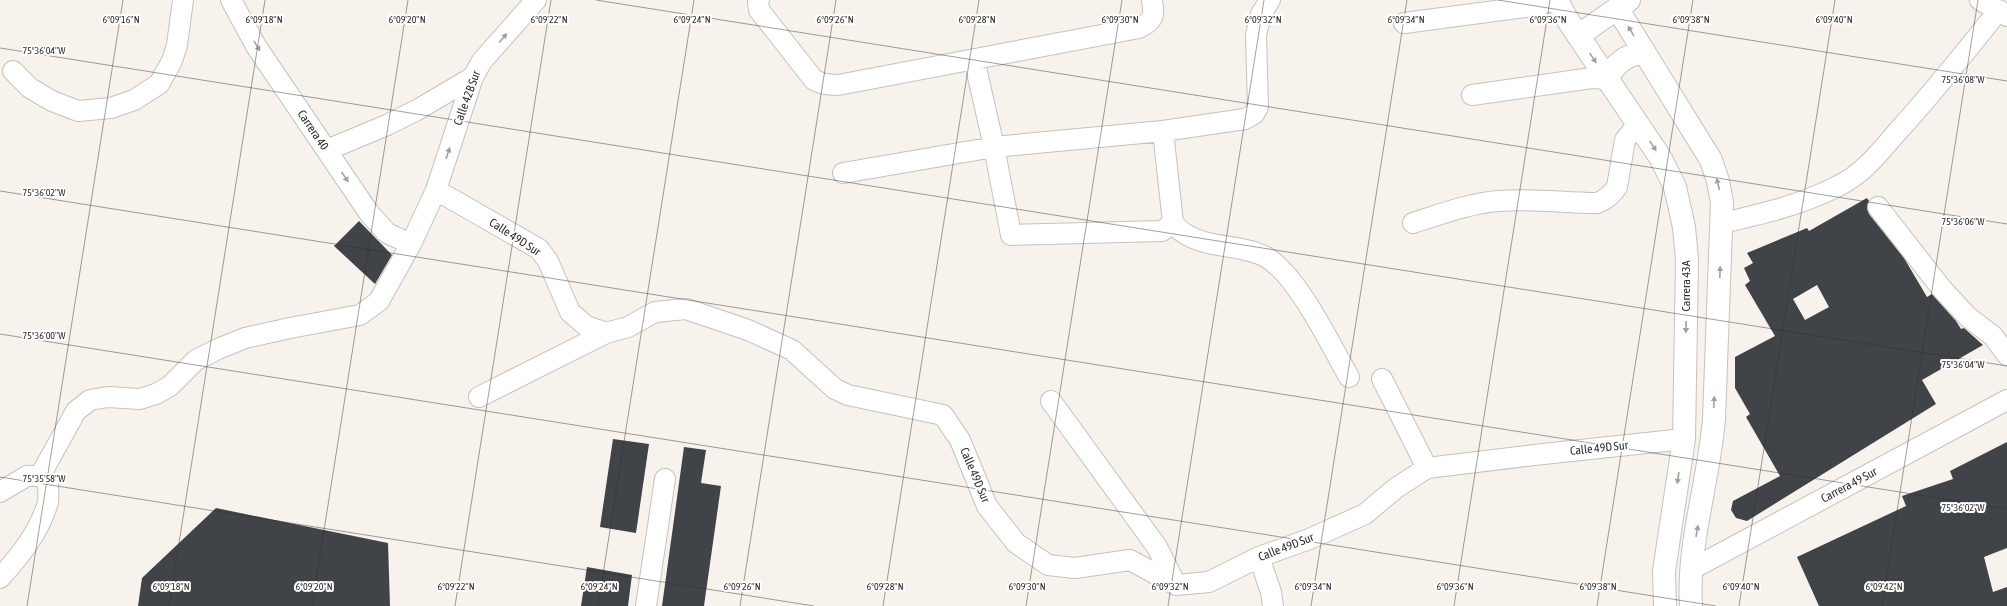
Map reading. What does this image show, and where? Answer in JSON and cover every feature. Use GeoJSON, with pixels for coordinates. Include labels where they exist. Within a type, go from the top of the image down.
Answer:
{"type":"FeatureCollection","features":[{"type":"Feature","properties":{"kind":"main road","name":"Carrera 43A"},"geometry":{"type":"LineString","coordinates":[[1557,0],[1566,20],[1660,157],[1675,187],[1684,227],[1687,260],[1684,439],[1664,571],[1665,606]]}},
{"type":"Feature","properties":{"kind":"main road"},"geometry":{"type":"LineString","coordinates":[[1578,36],[1623,4],[1645,54],[1711,160],[1722,202],[1711,452],[1692,570],[1691,606]]}},
{"type":"Feature","properties":{"kind":"main road"},"geometry":{"type":"LineString","coordinates":[[1607,79],[1619,62],[1636,54],[1645,54]]}},
{"type":"Feature","properties":{"kind":"street"},"geometry":{"type":"LineString","coordinates":[[13,71],[30,88],[52,101],[78,111],[111,108],[134,100],[159,84],[172,61],[177,45],[183,0]]}},
{"type":"Feature","properties":{"kind":"street","name":"Carrera 40"},"geometry":{"type":"LineString","coordinates":[[231,0],[256,46],[369,213],[387,233],[411,244]]}},
{"type":"Feature","properties":{"kind":"street","name":"Calle 42B Sur"},"geometry":{"type":"LineString","coordinates":[[436,190],[473,77],[482,61],[536,0]]}},
{"type":"Feature","properties":{"kind":"street"},"geometry":{"type":"LineString","coordinates":[[759,0],[759,10],[770,26],[814,80],[824,84],[838,85],[1139,28],[1149,23],[1154,15],[1152,0]]}},
{"type":"Feature","properties":{"kind":"street"},"geometry":{"type":"LineString","coordinates":[[843,173],[994,147],[1163,131],[1245,119],[1254,114],[1258,107],[1256,35],[1261,14],[1270,0]]}},
{"type":"Feature","properties":{"kind":"street"},"geometry":{"type":"LineString","coordinates":[[1404,23],[1541,5],[1552,0]]}},
{"type":"Feature","properties":{"kind":"street"},"geometry":{"type":"LineString","coordinates":[[1722,222],[1770,212],[1800,202],[1838,186],[1864,169],[2003,13],[1980,0]]}},
{"type":"Feature","properties":{"kind":"street"},"geometry":{"type":"LineString","coordinates":[[974,59],[1012,235],[1162,231],[1173,223]]}},
{"type":"Feature","properties":{"kind":"street"},"geometry":{"type":"LineString","coordinates":[[327,150],[393,122],[473,77]]}},
{"type":"Feature","properties":{"kind":"street"},"geometry":{"type":"LineString","coordinates":[[1472,95],[1592,78],[1607,79]]}},
{"type":"Feature","properties":{"kind":"street"},"geometry":{"type":"LineString","coordinates":[[1413,223],[1461,208],[1498,201],[1542,200],[1597,203],[1602,201],[1612,194],[1616,187],[1619,180],[1625,140],[1638,124]]}},
{"type":"Feature","properties":{"kind":"street"},"geometry":{"type":"LineString","coordinates":[[1163,131],[1173,223],[1184,234],[1207,242],[1237,248],[1265,257],[1283,269],[1298,289],[1349,377]]}},
{"type":"Feature","properties":{"kind":"street"},"geometry":{"type":"LineString","coordinates":[[40,476],[76,411],[90,400],[108,397],[140,399],[156,394],[170,386],[196,360],[245,338],[282,329],[360,315],[379,301],[411,244],[436,190]]}},
{"type":"Feature","properties":{"kind":"street","name":"Calle 49D Sur"},"geometry":{"type":"LineString","coordinates":[[436,190],[539,249],[548,261],[570,312],[586,326],[606,333],[628,327],[655,312],[686,310],[748,330],[792,350],[835,389],[848,395],[943,415],[960,440],[987,506],[1016,543],[1048,565],[1075,568],[1130,560],[1176,585],[1208,582],[1259,556],[1306,540],[1365,514],[1396,488],[1427,468],[1684,439]]}},
{"type":"Feature","properties":{"kind":"street"},"geometry":{"type":"LineString","coordinates":[[1878,207],[1942,289],[1968,317],[1993,336],[2007,355]]}},
{"type":"Feature","properties":{"kind":"street"},"geometry":{"type":"LineString","coordinates":[[479,397],[606,333]]}},
{"type":"Feature","properties":{"kind":"street"},"geometry":{"type":"LineString","coordinates":[[1382,379],[1427,468]]}},
{"type":"Feature","properties":{"kind":"street","name":"Carrera 49 Sur"},"geometry":{"type":"LineString","coordinates":[[1692,570],[2007,400]]}},
{"type":"Feature","properties":{"kind":"street"},"geometry":{"type":"LineString","coordinates":[[1051,401],[1157,547],[1176,585]]}},
{"type":"Feature","properties":{"kind":"street"},"geometry":{"type":"LineString","coordinates":[[0,492],[27,476],[40,476],[48,483],[48,501],[24,551],[0,578]]}},
{"type":"Feature","properties":{"kind":"street"},"geometry":{"type":"LineString","coordinates":[[646,606],[665,479]]}},
{"type":"Feature","properties":{"kind":"street"},"geometry":{"type":"LineString","coordinates":[[1259,556],[1271,592],[1273,606]]}},
{"type":"Feature","properties":{"kind":"building"},"geometry":{"type":"Polygon","coordinates":[[[1867,198],[1869,201],[1867,208],[1869,214],[1904,258],[1927,297],[1932,294],[1956,321],[1961,329],[1964,328],[1983,345],[1922,380],[1936,404],[1747,521],[1736,518],[1731,510],[1733,501],[1780,476],[1746,417],[1750,414],[1735,388],[1735,357],[1775,336],[1745,285],[1750,281],[1744,268],[1753,263],[1747,253],[1807,228],[1809,231],[1867,198]],[[1817,285],[1793,299],[1805,320],[1829,307],[1817,285]]]}},
{"type":"Feature","properties":{"kind":"building"},"geometry":{"type":"Polygon","coordinates":[[[359,221],[392,255],[375,284],[334,246],[359,221]]]}},
{"type":"Feature","properties":{"kind":"building"},"geometry":{"type":"Polygon","coordinates":[[[613,439],[649,444],[636,533],[600,527],[613,439]]]}},
{"type":"Feature","properties":{"kind":"building"},"geometry":{"type":"Polygon","coordinates":[[[2007,442],[2007,548],[1984,557],[1993,592],[2007,587],[2007,606],[1819,606],[1797,557],[1906,506],[1902,496],[1953,479],[1950,471],[2007,442]]]}},
{"type":"Feature","properties":{"kind":"building"},"geometry":{"type":"Polygon","coordinates":[[[684,447],[706,450],[701,483],[721,486],[704,606],[662,606],[684,447]]]}},
{"type":"Feature","properties":{"kind":"building"},"geometry":{"type":"Polygon","coordinates":[[[216,508],[388,543],[390,606],[138,606],[142,578],[216,508]]]}},
{"type":"Feature","properties":{"kind":"building"},"geometry":{"type":"Polygon","coordinates":[[[587,567],[632,575],[628,606],[581,606],[587,567]]]}}]}
